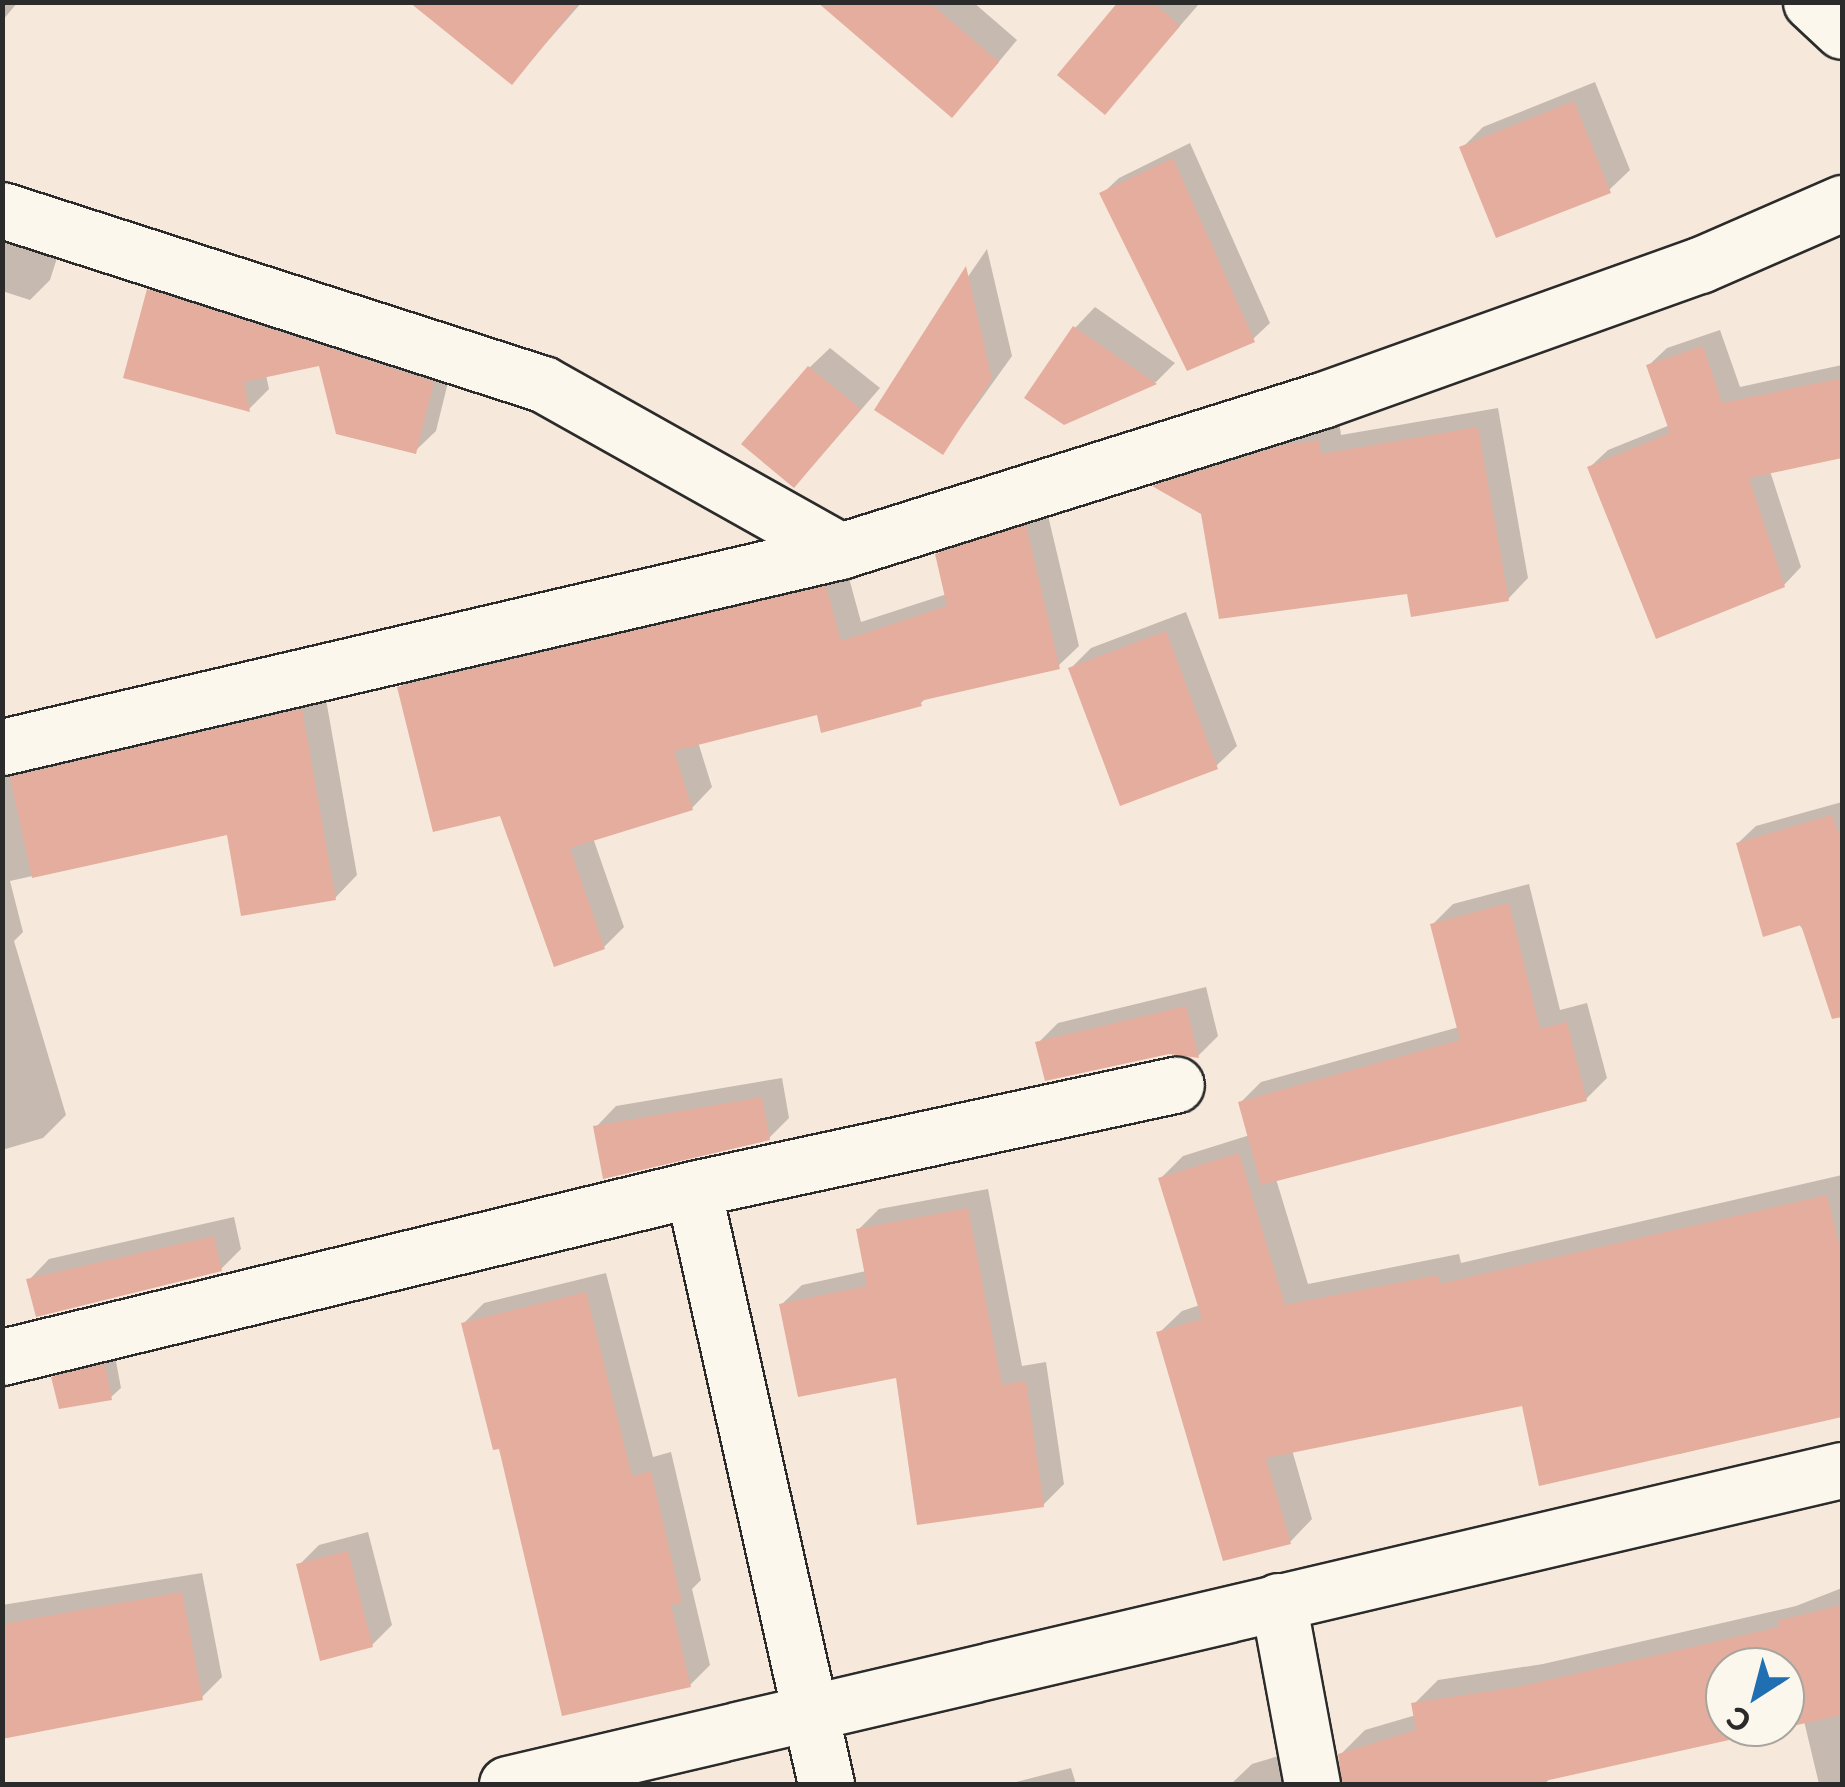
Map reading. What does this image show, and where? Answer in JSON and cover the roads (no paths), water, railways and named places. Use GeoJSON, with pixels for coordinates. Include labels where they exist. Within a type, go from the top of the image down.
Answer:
{"type":"FeatureCollection","features":[{"type":"Feature","properties":{"kind":"street"},"geometry":{"type":"LineString","coordinates":[[1812,2],[1842,31]]}},
{"type":"Feature","properties":{"kind":"street"},"geometry":{"type":"LineString","coordinates":[[2,748],[840,551],[1322,400],[1700,265],[1842,203]]}},
{"type":"Feature","properties":{"kind":"street"},"geometry":{"type":"LineString","coordinates":[[2,210],[542,384],[840,551]]}},
{"type":"Feature","properties":{"kind":"street"},"geometry":{"type":"LineString","coordinates":[[2,1357],[693,1189],[1176,1085]]}},
{"type":"Feature","properties":{"kind":"street"},"geometry":{"type":"LineString","coordinates":[[693,1189],[826,1784]]}},
{"type":"Feature","properties":{"kind":"street"},"geometry":{"type":"LineString","coordinates":[[507,1784],[1842,1470]]}},
{"type":"Feature","properties":{"kind":"street"},"geometry":{"type":"LineString","coordinates":[[1278,1601],[1312,1784]]}}]}
